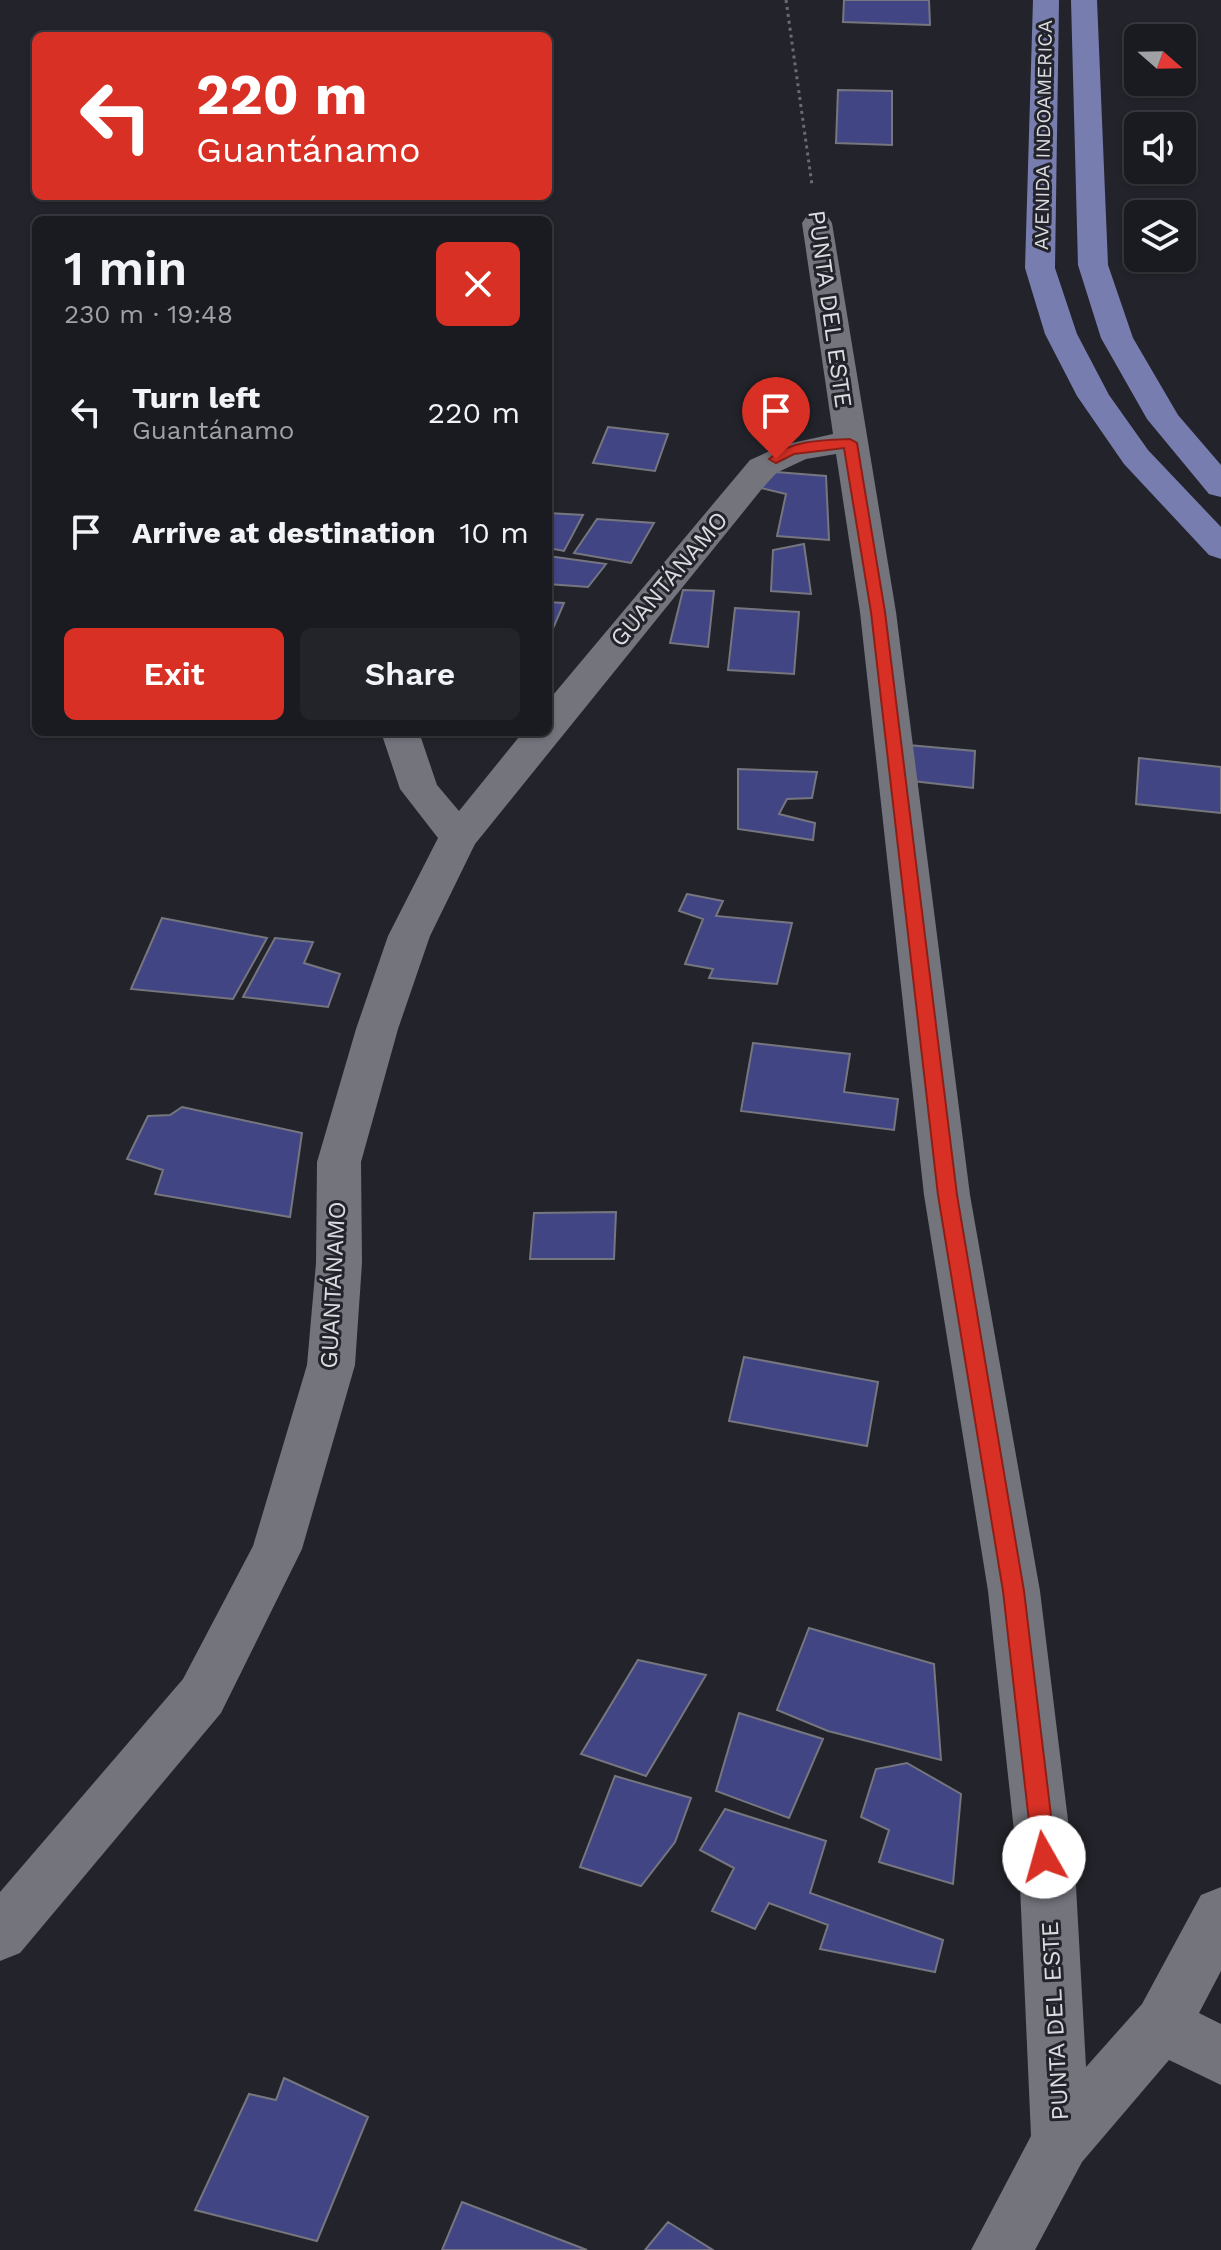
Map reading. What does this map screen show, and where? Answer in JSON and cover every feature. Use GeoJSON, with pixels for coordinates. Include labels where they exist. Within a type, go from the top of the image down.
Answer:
{"type":"FeatureCollection","features":[{"type":"Feature","properties":{"kind":"main road","name":"AVENIDA INDOAMERICA"},"geometry":{"type":"LineString","coordinates":[[1046,0],[1040,268],[1048,294],[1061,334],[1093,396],[1136,457],[1221,548]]}},
{"type":"Feature","properties":{"kind":"main road","name":"AVENIDA INDOAMERICA"},"geometry":{"type":"LineString","coordinates":[[1084,0],[1093,265],[1117,338],[1164,419],[1221,487]]}},
{"type":"Feature","properties":{"kind":"street","name":"PUNTA DEL ESTE"},"geometry":{"type":"LineString","coordinates":[[817,223],[878,612],[947,1195],[1014,1591],[1048,1886],[1061,2141]]}},
{"type":"Feature","properties":{"kind":"street","name":"GUANTÁNAMO"},"geometry":{"type":"LineString","coordinates":[[552,721],[762,467],[790,451],[819,444],[850,443]]}},
{"type":"Feature","properties":{"kind":"street"},"geometry":{"type":"LineString","coordinates":[[401,736],[419,789],[459,837]]}},
{"type":"Feature","properties":{"kind":"street","name":"GUANTÁNAMO"},"geometry":{"type":"LineString","coordinates":[[0,1934],[202,1696],[277,1549],[331,1365],[339,1263],[339,1162],[377,1029],[409,936],[459,837],[541,736]]}},
{"type":"Feature","properties":{"kind":"street"},"geometry":{"type":"LineString","coordinates":[[1002,2250],[1061,2141],[1162,2024],[1221,1914]]}},
{"type":"Feature","properties":{"kind":"street"},"geometry":{"type":"LineString","coordinates":[[1162,2024],[1221,2056]]}},
{"type":"Feature","properties":{"kind":"path","name":"PUNTA DEL ESTE"},"geometry":{"type":"LineString","coordinates":[[786,0],[817,223]]}},
{"type":"Feature","properties":{"kind":"building"},"geometry":{"type":"Polygon","coordinates":[[[844,0],[929,0],[930,25],[843,22],[844,0]]]}},
{"type":"Feature","properties":{"kind":"building"},"geometry":{"type":"Polygon","coordinates":[[[838,90],[892,91],[892,145],[836,143],[838,90]]]}},
{"type":"Feature","properties":{"kind":"building"},"geometry":{"type":"Polygon","coordinates":[[[608,427],[668,434],[655,471],[593,463],[608,427]]]}},
{"type":"Feature","properties":{"kind":"building"},"geometry":{"type":"Polygon","coordinates":[[[776,472],[826,476],[829,540],[777,536],[786,494],[761,488],[776,472]]]}},
{"type":"Feature","properties":{"kind":"building"},"geometry":{"type":"Polygon","coordinates":[[[552,513],[583,515],[564,551],[552,549],[552,513]]]}},
{"type":"Feature","properties":{"kind":"building"},"geometry":{"type":"Polygon","coordinates":[[[597,519],[654,523],[631,563],[574,553],[597,519]]]}},
{"type":"Feature","properties":{"kind":"building"},"geometry":{"type":"Polygon","coordinates":[[[804,544],[811,594],[771,591],[773,550],[804,544]]]}},
{"type":"Feature","properties":{"kind":"building"},"geometry":{"type":"Polygon","coordinates":[[[552,557],[606,564],[588,587],[552,584],[552,557]]]}},
{"type":"Feature","properties":{"kind":"building"},"geometry":{"type":"Polygon","coordinates":[[[683,590],[714,591],[708,647],[670,643],[683,590]]]}},
{"type":"Feature","properties":{"kind":"building"},"geometry":{"type":"Polygon","coordinates":[[[552,602],[564,603],[552,631],[552,602]]]}},
{"type":"Feature","properties":{"kind":"building"},"geometry":{"type":"Polygon","coordinates":[[[735,608],[799,612],[794,674],[728,670],[735,608]]]}},
{"type":"Feature","properties":{"kind":"building"},"geometry":{"type":"Polygon","coordinates":[[[908,745],[975,751],[973,788],[904,780],[908,745]]]}},
{"type":"Feature","properties":{"kind":"building"},"geometry":{"type":"Polygon","coordinates":[[[1139,758],[1221,767],[1221,813],[1136,804],[1139,758]]]}},
{"type":"Feature","properties":{"kind":"building"},"geometry":{"type":"Polygon","coordinates":[[[738,769],[817,772],[812,798],[787,799],[779,814],[815,823],[813,840],[738,829],[738,769]]]}},
{"type":"Feature","properties":{"kind":"building"},"geometry":{"type":"Polygon","coordinates":[[[687,894],[723,901],[716,916],[792,923],[777,984],[709,978],[713,969],[685,964],[703,919],[679,911],[687,894]]]}},
{"type":"Feature","properties":{"kind":"building"},"geometry":{"type":"Polygon","coordinates":[[[162,918],[267,938],[233,999],[131,989],[162,918]]]}},
{"type":"Feature","properties":{"kind":"building"},"geometry":{"type":"Polygon","coordinates":[[[275,938],[313,942],[304,963],[340,974],[328,1007],[243,997],[275,938]]]}},
{"type":"Feature","properties":{"kind":"building"},"geometry":{"type":"Polygon","coordinates":[[[753,1043],[850,1054],[844,1092],[898,1099],[894,1130],[741,1111],[753,1043]]]}},
{"type":"Feature","properties":{"kind":"building"},"geometry":{"type":"Polygon","coordinates":[[[182,1107],[302,1133],[290,1217],[155,1194],[163,1170],[127,1159],[148,1116],[170,1115],[182,1107]]]}},
{"type":"Feature","properties":{"kind":"building"},"geometry":{"type":"Polygon","coordinates":[[[616,1212],[614,1259],[530,1259],[534,1213],[616,1212]]]}},
{"type":"Feature","properties":{"kind":"building"},"geometry":{"type":"Polygon","coordinates":[[[744,1357],[878,1382],[867,1446],[729,1421],[744,1357]]]}},
{"type":"Feature","properties":{"kind":"building"},"geometry":{"type":"Polygon","coordinates":[[[809,1628],[934,1664],[941,1760],[828,1731],[777,1710],[809,1628]]]}},
{"type":"Feature","properties":{"kind":"building"},"geometry":{"type":"Polygon","coordinates":[[[638,1660],[706,1675],[646,1776],[581,1754],[638,1660]]]}},
{"type":"Feature","properties":{"kind":"building"},"geometry":{"type":"Polygon","coordinates":[[[739,1713],[823,1739],[789,1818],[716,1791],[739,1713]]]}},
{"type":"Feature","properties":{"kind":"building"},"geometry":{"type":"Polygon","coordinates":[[[907,1763],[961,1794],[953,1884],[879,1862],[889,1830],[861,1817],[876,1769],[907,1763]]]}},
{"type":"Feature","properties":{"kind":"building"},"geometry":{"type":"Polygon","coordinates":[[[615,1776],[691,1798],[675,1842],[641,1886],[580,1867],[615,1776]]]}},
{"type":"Feature","properties":{"kind":"building"},"geometry":{"type":"Polygon","coordinates":[[[725,1809],[826,1841],[810,1893],[943,1940],[935,1972],[820,1949],[828,1925],[769,1903],[755,1929],[712,1911],[734,1868],[700,1850],[725,1809]]]}},
{"type":"Feature","properties":{"kind":"building"},"geometry":{"type":"Polygon","coordinates":[[[284,2078],[368,2117],[317,2241],[195,2210],[249,2094],[276,2100],[284,2078]]]}},
{"type":"Feature","properties":{"kind":"building"},"geometry":{"type":"Polygon","coordinates":[[[462,2202],[587,2250],[442,2250],[462,2202]]]}},
{"type":"Feature","properties":{"kind":"building"},"geometry":{"type":"Polygon","coordinates":[[[668,2222],[713,2250],[645,2250],[668,2222]]]}},
{"type":"Feature","properties":{"kind":"route"},"geometry":{"type":"LineString","coordinates":[[776,459],[790,451],[819,444],[850,443],[878,612],[947,1195],[1014,1591],[1044,1857]]}}]}
